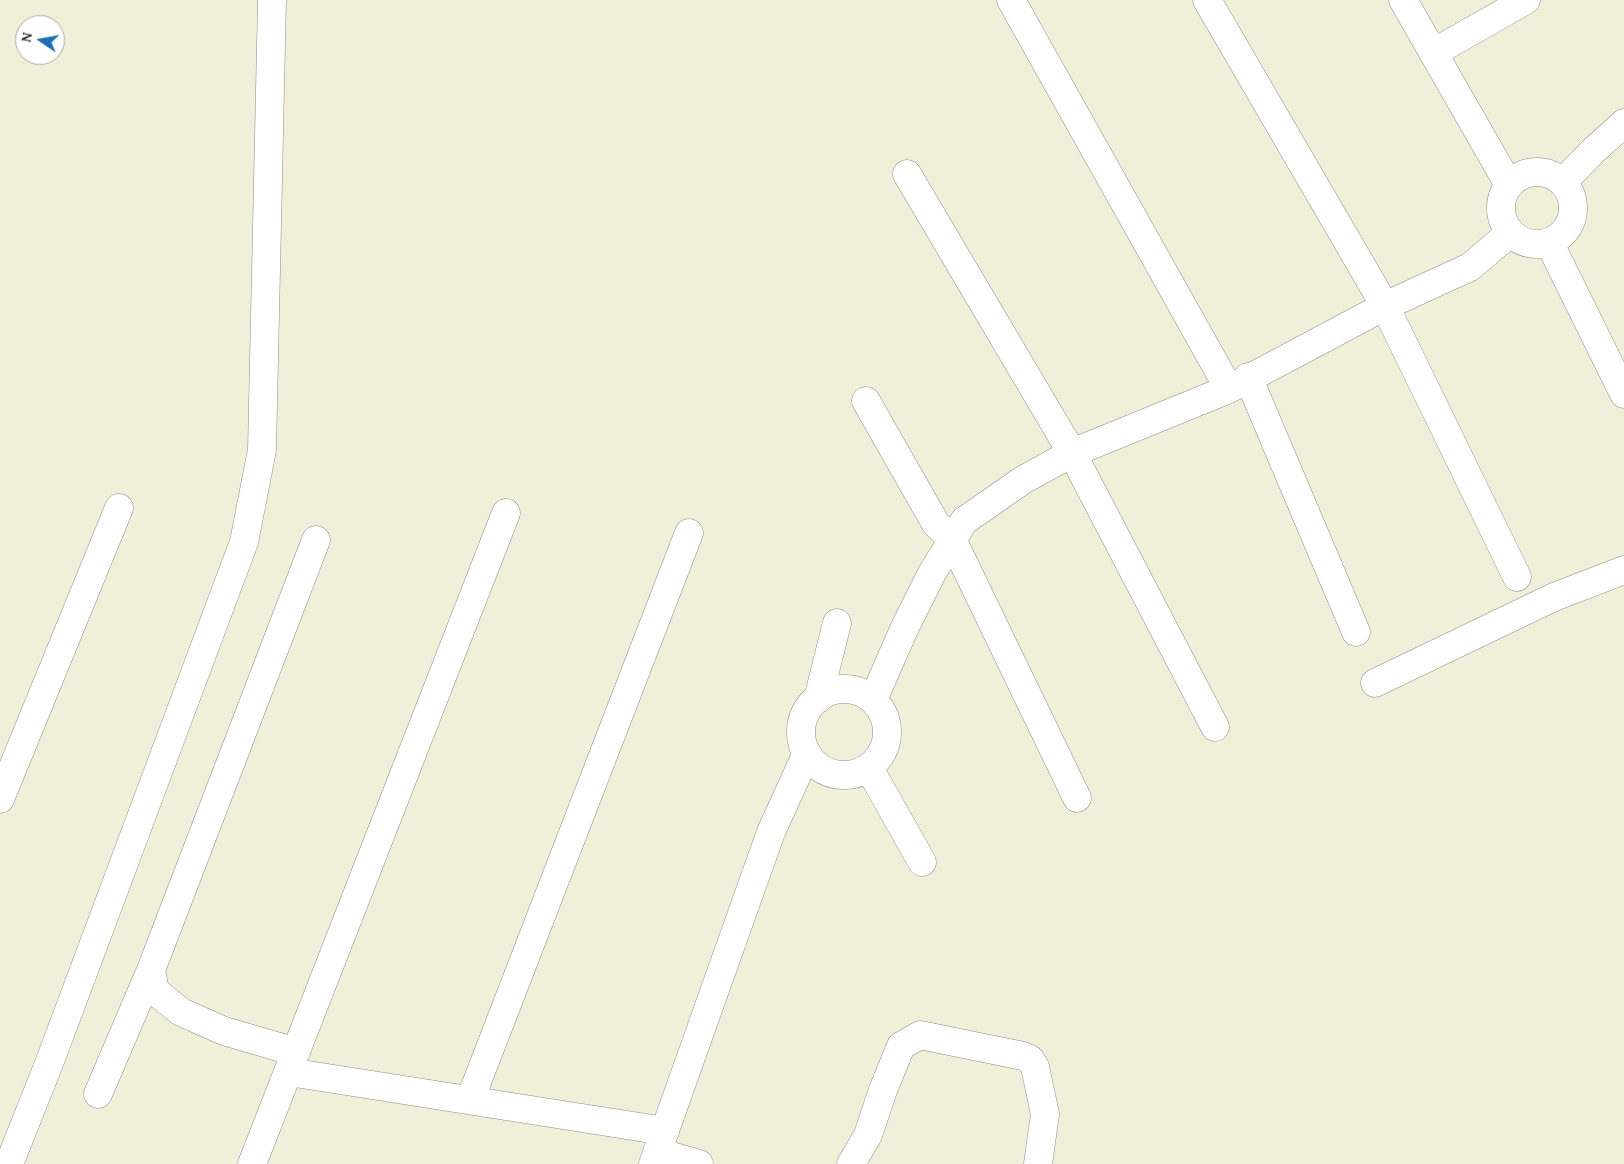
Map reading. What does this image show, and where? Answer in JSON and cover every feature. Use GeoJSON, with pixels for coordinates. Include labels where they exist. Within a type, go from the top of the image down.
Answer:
{"type":"FeatureCollection","features":[{"type":"Feature","properties":{"kind":"street"},"geometry":{"type":"LineString","coordinates":[[8,1164],[50,1061],[244,542],[262,450],[272,0]]}},
{"type":"Feature","properties":{"kind":"street"},"geometry":{"type":"LineString","coordinates":[[1012,0],[1238,383],[1356,632]]}},
{"type":"Feature","properties":{"kind":"street"},"geometry":{"type":"LineString","coordinates":[[1207,0],[1385,306],[1517,577]]}},
{"type":"Feature","properties":{"kind":"street"},"geometry":{"type":"LineString","coordinates":[[1403,0],[1509,185]]}},
{"type":"Feature","properties":{"kind":"street"},"geometry":{"type":"LineString","coordinates":[[1433,53],[1526,0]]}},
{"type":"Feature","properties":{"kind":"street"},"geometry":{"type":"LineString","coordinates":[[1563,182],[1624,123]]}},
{"type":"Feature","properties":{"kind":"street"},"geometry":{"type":"LineString","coordinates":[[1531,172],[1549,174],[1563,182],[1572,198],[1573,210],[1569,225],[1561,235],[1549,242],[1537,244],[1524,242],[1510,233],[1504,223],[1501,210],[1505,191],[1509,185],[1519,176],[1531,172]]}},
{"type":"Feature","properties":{"kind":"street"},"geometry":{"type":"LineString","coordinates":[[907,174],[1072,453],[1214,727]]}},
{"type":"Feature","properties":{"kind":"street"},"geometry":{"type":"LineString","coordinates":[[874,700],[905,627],[932,573],[964,521],[1024,480],[1072,453],[1238,383],[1385,306],[1470,267],[1510,233]]}},
{"type":"Feature","properties":{"kind":"street"},"geometry":{"type":"LineString","coordinates":[[1549,242],[1624,394]]}},
{"type":"Feature","properties":{"kind":"street"},"geometry":{"type":"LineString","coordinates":[[866,401],[936,524],[952,539],[1077,798]]}},
{"type":"Feature","properties":{"kind":"street"},"geometry":{"type":"LineString","coordinates":[[0,799],[119,508]]}},
{"type":"Feature","properties":{"kind":"street"},"geometry":{"type":"LineString","coordinates":[[252,1164],[506,513]]}},
{"type":"Feature","properties":{"kind":"street"},"geometry":{"type":"LineString","coordinates":[[470,1100],[689,533]]}},
{"type":"Feature","properties":{"kind":"street"},"geometry":{"type":"LineString","coordinates":[[98,1094],[151,970],[316,540]]}},
{"type":"Feature","properties":{"kind":"street"},"geometry":{"type":"LineString","coordinates":[[1375,683],[1554,598],[1624,570]]}},
{"type":"Feature","properties":{"kind":"street"},"geometry":{"type":"LineString","coordinates":[[818,699],[837,623]]}},
{"type":"Feature","properties":{"kind":"street"},"geometry":{"type":"LineString","coordinates":[[849,688],[864,693],[874,700],[883,712],[887,724],[887,739],[880,757],[869,768],[856,774],[841,775],[826,771],[816,765],[806,753],[801,728],[805,713],[818,699],[827,693],[849,688]]}},
{"type":"Feature","properties":{"kind":"street"},"geometry":{"type":"LineString","coordinates":[[658,1149],[771,832],[806,753]]}},
{"type":"Feature","properties":{"kind":"street"},"geometry":{"type":"LineString","coordinates":[[869,768],[922,862]]}},
{"type":"Feature","properties":{"kind":"street"},"geometry":{"type":"LineString","coordinates":[[151,970],[155,991],[181,1012],[292,1062],[470,1100],[658,1149],[699,1164]]}},
{"type":"Feature","properties":{"kind":"street"},"geometry":{"type":"LineString","coordinates":[[852,1164],[868,1135],[882,1090],[901,1046],[920,1035],[1030,1059],[1035,1067],[1045,1114],[1038,1164]]}}]}
